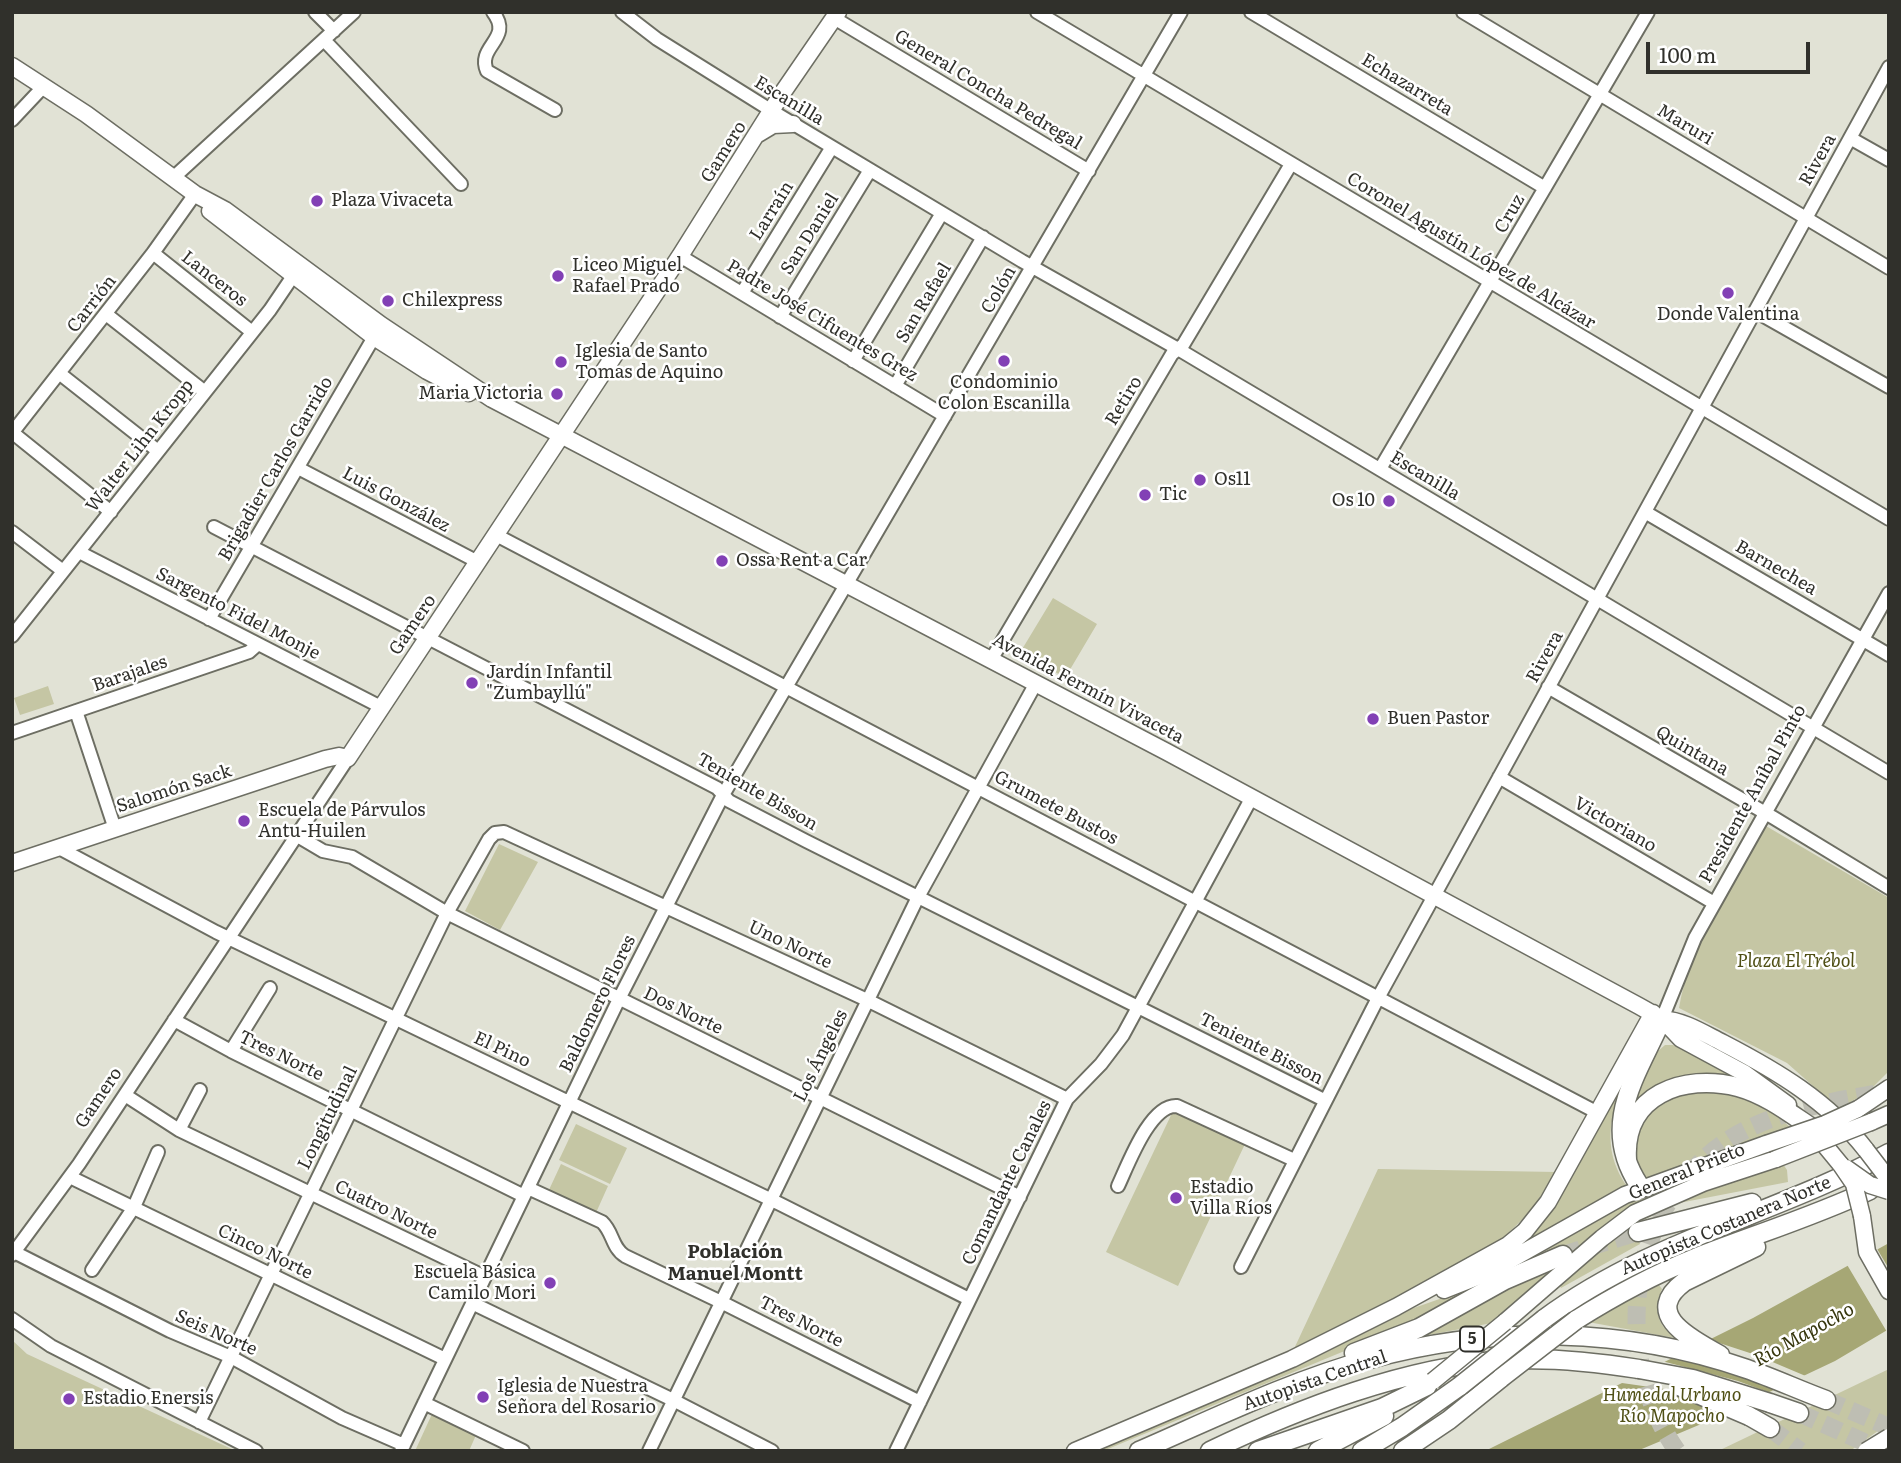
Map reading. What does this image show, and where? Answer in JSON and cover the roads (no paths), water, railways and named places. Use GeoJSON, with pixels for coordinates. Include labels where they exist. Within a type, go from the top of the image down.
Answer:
{"type":"FeatureCollection","features":[{"type":"Feature","properties":{"kind":"highway"},"geometry":{"type":"LineString","coordinates":[[1639,1185],[1627,1159],[1620,1131],[1623,1107],[1658,1016]]}},
{"type":"Feature","properties":{"kind":"highway"},"geometry":{"type":"LineString","coordinates":[[1627,1159],[1627,1137],[1634,1118],[1656,1096],[1688,1085],[1738,1087],[1774,1103],[1809,1126]]}},
{"type":"Feature","properties":{"kind":"highway","name":"Autopista Costanera Norte"},"geometry":{"type":"LineString","coordinates":[[1362,1451],[1402,1427],[1460,1386],[1578,1295],[1635,1263],[1703,1232],[1853,1172],[1889,1153]]}},
{"type":"Feature","properties":{"kind":"highway","name":"Autopista Costanera Norte"},"geometry":{"type":"LineString","coordinates":[[1403,1451],[1449,1420],[1576,1321],[1624,1291],[1668,1269],[1793,1222],[1889,1181]]}},
{"type":"Feature","properties":{"kind":"highway"},"geometry":{"type":"LineString","coordinates":[[1639,1232],[1722,1209],[1800,1193]]}},
{"type":"Feature","properties":{"kind":"highway"},"geometry":{"type":"LineString","coordinates":[[1672,1210],[1692,1213],[1722,1209]]}},
{"type":"Feature","properties":{"kind":"highway"},"geometry":{"type":"LineString","coordinates":[[1745,1368],[1691,1338],[1675,1325],[1668,1315],[1669,1301],[1674,1291],[1684,1282],[1758,1246],[1793,1222]]}},
{"type":"Feature","properties":{"kind":"highway"},"geometry":{"type":"LineString","coordinates":[[1276,1391],[1348,1356],[1419,1328],[1505,1280],[1563,1255]]}},
{"type":"Feature","properties":{"kind":"highway","name":"Autopista Central"},"geometry":{"type":"LineString","coordinates":[[1140,1450],[1276,1391],[1368,1360],[1420,1347],[1478,1338],[1535,1335],[1620,1340],[1745,1368],[1826,1400]]}},
{"type":"Feature","properties":{"kind":"highway","name":"Autopista Central"},"geometry":{"type":"LineString","coordinates":[[1210,1451],[1275,1422],[1396,1379],[1483,1362],[1535,1359],[1587,1362],[1636,1369],[1693,1379],[1799,1413]]}},
{"type":"Feature","properties":{"kind":"highway"},"geometry":{"type":"LineString","coordinates":[[1636,1369],[1704,1395],[1770,1428]]}},
{"type":"Feature","properties":{"kind":"highway"},"geometry":{"type":"LineString","coordinates":[[1258,1451],[1381,1408],[1430,1383]]}},
{"type":"Feature","properties":{"kind":"highway"},"geometry":{"type":"LineString","coordinates":[[1318,1451],[1382,1417],[1430,1383]]}},
{"type":"Feature","properties":{"kind":"highway"},"geometry":{"type":"LineString","coordinates":[[1241,1451],[1342,1398]]}},
{"type":"Feature","properties":{"kind":"highway"},"geometry":{"type":"LineString","coordinates":[[1164,1451],[1236,1409]]}},
{"type":"Feature","properties":{"kind":"main road","name":"Gamero"},"geometry":{"type":"LineString","coordinates":[[348,758],[836,15]]}},
{"type":"Feature","properties":{"kind":"main road","name":"Avenida Fermín Vivaceta"},"geometry":{"type":"LineString","coordinates":[[12,66],[195,194],[225,210],[381,325],[492,399],[1252,797],[1658,1016],[1686,1024],[1781,1074],[1828,1110],[1866,1150],[1889,1181]]}},
{"type":"Feature","properties":{"kind":"main road"},"geometry":{"type":"LineString","coordinates":[[757,136],[773,125],[793,124]]}},
{"type":"Feature","properties":{"kind":"main road","name":"Avenida Fermín Vivaceta"},"geometry":{"type":"LineString","coordinates":[[195,194],[218,219],[374,337],[449,383],[475,395],[492,399]]}},
{"type":"Feature","properties":{"kind":"main road","name":"Salomón Sack"},"geometry":{"type":"LineString","coordinates":[[12,863],[332,757],[348,758]]}},
{"type":"Feature","properties":{"kind":"main road","name":"Avenida Fermín Vivaceta"},"geometry":{"type":"LineString","coordinates":[[1658,1016],[1681,1039],[1769,1089],[1809,1126],[1840,1163]]}},
{"type":"Feature","properties":{"kind":"main road","name":"Presidente Aníbal Pinto"},"geometry":{"type":"LineString","coordinates":[[1396,1307],[1508,1245],[1525,1231],[1548,1202],[1598,1113],[1658,1016]]}},
{"type":"Feature","properties":{"kind":"main road","name":"General Prieto"},"geometry":{"type":"LineString","coordinates":[[1396,1307],[1487,1273],[1625,1195],[1825,1124],[1857,1109],[1889,1088]]}},
{"type":"Feature","properties":{"kind":"main road","name":"General Prieto"},"geometry":{"type":"LineString","coordinates":[[1430,1383],[1635,1213],[1703,1183],[1776,1159],[1889,1114]]}},
{"type":"Feature","properties":{"kind":"main road"},"geometry":{"type":"LineString","coordinates":[[1840,1163],[1871,1185],[1889,1191]]}},
{"type":"Feature","properties":{"kind":"main road"},"geometry":{"type":"LineString","coordinates":[[1840,1163],[1854,1184],[1867,1252],[1889,1291]]}},
{"type":"Feature","properties":{"kind":"main road"},"geometry":{"type":"LineString","coordinates":[[1075,1451],[1272,1368],[1396,1307]]}},
{"type":"Feature","properties":{"kind":"main road"},"geometry":{"type":"LineString","coordinates":[[1866,1451],[1889,1437]]}},
{"type":"Feature","properties":{"kind":"street"},"geometry":{"type":"LineString","coordinates":[[315,12],[329,35],[461,184]]}},
{"type":"Feature","properties":{"kind":"street"},"geometry":{"type":"LineString","coordinates":[[173,178],[354,12]]}},
{"type":"Feature","properties":{"kind":"street"},"geometry":{"type":"LineString","coordinates":[[493,12],[499,19],[501,29],[486,57],[487,71],[555,110]]}},
{"type":"Feature","properties":{"kind":"street","name":"Escanilla"},"geometry":{"type":"LineString","coordinates":[[622,12],[657,39],[793,124],[1032,267],[1178,349],[1889,773]]}},
{"type":"Feature","properties":{"kind":"street","name":"Coronel Agustín López de Alcázar"},"geometry":{"type":"LineString","coordinates":[[1037,12],[1889,519]]}},
{"type":"Feature","properties":{"kind":"street","name":"Colón"},"geometry":{"type":"LineString","coordinates":[[847,584],[1181,12]]}},
{"type":"Feature","properties":{"kind":"street","name":"Echazarreta"},"geometry":{"type":"LineString","coordinates":[[1251,12],[1545,188]]}},
{"type":"Feature","properties":{"kind":"street","name":"Maruri"},"geometry":{"type":"LineString","coordinates":[[1463,12],[1889,268]]}},
{"type":"Feature","properties":{"kind":"street","name":"Cruz"},"geometry":{"type":"LineString","coordinates":[[1380,469],[1648,12]]}},
{"type":"Feature","properties":{"kind":"street","name":"General Concha Pedregal"},"geometry":{"type":"LineString","coordinates":[[836,15],[1089,171]]}},
{"type":"Feature","properties":{"kind":"street","name":"Rivera"},"geometry":{"type":"LineString","coordinates":[[1241,1267],[1378,998],[1889,67]]}},
{"type":"Feature","properties":{"kind":"street"},"geometry":{"type":"LineString","coordinates":[[12,120],[44,86]]}},
{"type":"Feature","properties":{"kind":"street"},"geometry":{"type":"LineString","coordinates":[[1850,138],[1889,160]]}},
{"type":"Feature","properties":{"kind":"street","name":"Larraín"},"geometry":{"type":"LineString","coordinates":[[742,293],[832,147]]}},
{"type":"Feature","properties":{"kind":"street","name":"Retiro"},"geometry":{"type":"LineString","coordinates":[[991,660],[1172,354],[1184,345],[1291,164]]}},
{"type":"Feature","properties":{"kind":"street","name":"San Daniel"},"geometry":{"type":"LineString","coordinates":[[780,317],[870,170]]}},
{"type":"Feature","properties":{"kind":"street","name":"Carrión"},"geometry":{"type":"LineString","coordinates":[[13,433],[153,253],[195,194]]}},
{"type":"Feature","properties":{"kind":"street"},"geometry":{"type":"LineString","coordinates":[[853,361],[942,213]]}},
{"type":"Feature","properties":{"kind":"street","name":"San Rafael"},"geometry":{"type":"LineString","coordinates":[[895,386],[983,237]]}},
{"type":"Feature","properties":{"kind":"street","name":"Lanceros"},"geometry":{"type":"LineString","coordinates":[[153,253],[253,332]]}},
{"type":"Feature","properties":{"kind":"street","name":"Padre José Cifuentes Grez"},"geometry":{"type":"LineString","coordinates":[[680,256],[945,416]]}},
{"type":"Feature","properties":{"kind":"street","name":"Walter Lihn Kropp"},"geometry":{"type":"LineString","coordinates":[[13,633],[253,332],[293,276]]}},
{"type":"Feature","properties":{"kind":"street"},"geometry":{"type":"LineString","coordinates":[[1755,310],[1889,387]]}},
{"type":"Feature","properties":{"kind":"street"},"geometry":{"type":"LineString","coordinates":[[106,314],[205,392]]}},
{"type":"Feature","properties":{"kind":"street","name":"Brigadier Carlos Garrido"},"geometry":{"type":"LineString","coordinates":[[209,620],[374,337]]}},
{"type":"Feature","properties":{"kind":"street"},"geometry":{"type":"LineString","coordinates":[[59,373],[159,451]]}},
{"type":"Feature","properties":{"kind":"street"},"geometry":{"type":"LineString","coordinates":[[13,433],[111,512]]}},
{"type":"Feature","properties":{"kind":"street","name":"Luis González"},"geometry":{"type":"LineString","coordinates":[[298,468],[478,562]]}},
{"type":"Feature","properties":{"kind":"street","name":"Barnechea"},"geometry":{"type":"LineString","coordinates":[[1645,512],[1889,655]]}},
{"type":"Feature","properties":{"kind":"street","name":"Teniente Bisson"},"geometry":{"type":"LineString","coordinates":[[214,527],[717,788],[729,801],[773,824],[1324,1100]]}},
{"type":"Feature","properties":{"kind":"street"},"geometry":{"type":"LineString","coordinates":[[12,532],[63,571]]}},
{"type":"Feature","properties":{"kind":"street","name":"Grumete Bustos"},"geometry":{"type":"LineString","coordinates":[[496,535],[1598,1113]]}},
{"type":"Feature","properties":{"kind":"street","name":"Sargento Fidel Monje"},"geometry":{"type":"LineString","coordinates":[[79,552],[381,707]]}},
{"type":"Feature","properties":{"kind":"street","name":"Baldomero Flores"},"geometry":{"type":"LineString","coordinates":[[402,1448],[619,999],[723,795],[847,584]]}},
{"type":"Feature","properties":{"kind":"street","name":"Presidente Aníbal Pinto"},"geometry":{"type":"LineString","coordinates":[[1658,1016],[1714,903],[1889,593]]}},
{"type":"Feature","properties":{"kind":"street","name":"Barajales"},"geometry":{"type":"LineString","coordinates":[[12,733],[249,652],[258,644]]}},
{"type":"Feature","properties":{"kind":"street","name":"Los Ángeles"},"geometry":{"type":"LineString","coordinates":[[649,1451],[918,897],[1036,683]]}},
{"type":"Feature","properties":{"kind":"street","name":"Quintana"},"geometry":{"type":"LineString","coordinates":[[1548,687],[1889,888]]}},
{"type":"Feature","properties":{"kind":"street"},"geometry":{"type":"LineString","coordinates":[[76,711],[115,829]]}},
{"type":"Feature","properties":{"kind":"street","name":"Gamero"},"geometry":{"type":"LineString","coordinates":[[13,1253],[70,1177],[348,758]]}},
{"type":"Feature","properties":{"kind":"street","name":"Victoriano"},"geometry":{"type":"LineString","coordinates":[[1499,777],[1714,903]]}},
{"type":"Feature","properties":{"kind":"street","name":"Comandante Canales"},"geometry":{"type":"LineString","coordinates":[[896,1451],[1067,1099],[1108,1055],[1140,1007],[1252,797]]}},
{"type":"Feature","properties":{"kind":"street","name":"Uno Norte"},"geometry":{"type":"LineString","coordinates":[[495,833],[504,831],[666,906],[867,1000],[1067,1099]]}},
{"type":"Feature","properties":{"kind":"street","name":"Longitudinal"},"geometry":{"type":"LineString","coordinates":[[199,1422],[447,913],[495,833]]}},
{"type":"Feature","properties":{"kind":"street","name":"Dos Norte"},"geometry":{"type":"LineString","coordinates":[[296,835],[323,851],[352,857],[447,913],[1020,1197]]}},
{"type":"Feature","properties":{"kind":"street","name":"El Pino"},"geometry":{"type":"LineString","coordinates":[[59,848],[228,938],[570,1101],[970,1299]]}},
{"type":"Feature","properties":{"kind":"street"},"geometry":{"type":"LineString","coordinates":[[231,1051],[270,988]]}},
{"type":"Feature","properties":{"kind":"street","name":"Tres Norte"},"geometry":{"type":"LineString","coordinates":[[174,1020],[351,1110],[526,1192],[602,1222],[608,1229],[616,1249],[625,1256],[920,1402]]}},
{"type":"Feature","properties":{"kind":"street"},"geometry":{"type":"LineString","coordinates":[[179,1129],[200,1090]]}},
{"type":"Feature","properties":{"kind":"street","name":"Cuatro Norte"},"geometry":{"type":"LineString","coordinates":[[125,1095],[179,1129],[485,1277]]}},
{"type":"Feature","properties":{"kind":"street"},"geometry":{"type":"LineString","coordinates":[[1118,1186],[1146,1131],[1161,1111],[1170,1106],[1177,1106],[1294,1160]]}},
{"type":"Feature","properties":{"kind":"street"},"geometry":{"type":"LineString","coordinates":[[92,1270],[134,1207],[158,1152]]}},
{"type":"Feature","properties":{"kind":"street","name":"Cinco Norte"},"geometry":{"type":"LineString","coordinates":[[70,1177],[445,1359]]}},
{"type":"Feature","properties":{"kind":"street","name":"Seis Norte"},"geometry":{"type":"LineString","coordinates":[[13,1253],[170,1332],[231,1357],[277,1380],[308,1401],[402,1448]]}},
{"type":"Feature","properties":{"kind":"street"},"geometry":{"type":"LineString","coordinates":[[472,1303],[772,1451]]}},
{"type":"Feature","properties":{"kind":"street"},"geometry":{"type":"LineString","coordinates":[[12,1319],[51,1346],[256,1451]]}},
{"type":"Feature","properties":{"kind":"street"},"geometry":{"type":"LineString","coordinates":[[424,1403],[523,1451]]}},
{"type":"Feature","properties":{"kind":"water","name":"Humedal Urbano Río Mapocho"},"geometry":{"type":"Polygon","coordinates":[[[1889,1243],[1889,1329],[1835,1361],[1706,1422],[1637,1451],[1485,1451],[1753,1318],[1889,1243]]]}},
{"type":"Feature","properties":{"kind":"tunnel"},"geometry":{"type":"LineString","coordinates":[[1677,1451],[1655,1411],[1642,1368],[1637,1324],[1640,1279],[1652,1236],[1672,1196],[1701,1162],[1738,1134],[1755,1125],[1810,1107],[1885,1092]]}},
{"type":"Feature","properties":{"kind":"tunnel"},"geometry":{"type":"LineString","coordinates":[[1563,1255],[1638,1232]]}},
{"type":"Feature","properties":{"kind":"tunnel"},"geometry":{"type":"LineString","coordinates":[[1826,1400],[1889,1427]]}},
{"type":"Feature","properties":{"kind":"tunnel"},"geometry":{"type":"LineString","coordinates":[[1799,1413],[1884,1451]]}},
{"type":"Feature","properties":{"kind":"tunnel"},"geometry":{"type":"LineString","coordinates":[[1770,1428],[1800,1451]]}},
{"type":"Feature","properties":{"kind":"place","name":"Plaza Vivaceta"},"geometry":{"type":"Point","coordinates":[317,201]}},
{"type":"Feature","properties":{"kind":"place","name":"Liceo Miguel Rafael Prado"},"geometry":{"type":"Point","coordinates":[558,276]}},
{"type":"Feature","properties":{"kind":"place","name":"Donde Valentina"},"geometry":{"type":"Point","coordinates":[1728,293]}},
{"type":"Feature","properties":{"kind":"place","name":"Chilexpress"},"geometry":{"type":"Point","coordinates":[388,301]}},
{"type":"Feature","properties":{"kind":"place","name":"Condominio Colon Escanilla"},"geometry":{"type":"Point","coordinates":[1004,361]}},
{"type":"Feature","properties":{"kind":"place","name":"Iglesia de Santo Tomas de Aquino"},"geometry":{"type":"Point","coordinates":[561,362]}},
{"type":"Feature","properties":{"kind":"place","name":"Maria Victoria"},"geometry":{"type":"Point","coordinates":[557,394]}},
{"type":"Feature","properties":{"kind":"place","name":"Os11"},"geometry":{"type":"Point","coordinates":[1200,480]}},
{"type":"Feature","properties":{"kind":"place","name":"Tic"},"geometry":{"type":"Point","coordinates":[1145,495]}},
{"type":"Feature","properties":{"kind":"place","name":"Os 10"},"geometry":{"type":"Point","coordinates":[1389,501]}},
{"type":"Feature","properties":{"kind":"place","name":"Ossa Rent a Car"},"geometry":{"type":"Point","coordinates":[722,561]}},
{"type":"Feature","properties":{"kind":"place","name":"Jardín Infantil \"Zumbayllú\""},"geometry":{"type":"Point","coordinates":[472,683]}},
{"type":"Feature","properties":{"kind":"place","name":"Buen Pastor"},"geometry":{"type":"Point","coordinates":[1373,719]}},
{"type":"Feature","properties":{"kind":"place","name":"Escuela de Párvulos Antu-Huilen"},"geometry":{"type":"Point","coordinates":[244,821]}},
{"type":"Feature","properties":{"kind":"place","name":"Estadio Villa Ríos"},"geometry":{"type":"Point","coordinates":[1176,1198]}},
{"type":"Feature","properties":{"kind":"place","name":"Escuela Básica Camilo Mori"},"geometry":{"type":"Point","coordinates":[550,1283]}},
{"type":"Feature","properties":{"kind":"place","name":"Iglesia de Nuestra Señora del Rosario"},"geometry":{"type":"Point","coordinates":[483,1397]}},
{"type":"Feature","properties":{"kind":"place","name":"Estadio Enersis"},"geometry":{"type":"Point","coordinates":[69,1399]}},
{"type":"Feature","properties":{"kind":"district","name":"Población Manuel Montt"},"geometry":{"type":"Point","coordinates":[735,1263]}},
{"type":"Feature","properties":{"kind":"park label","name":"Plaza El Trébol"},"geometry":{"type":"Point","coordinates":[1796,962]}},
{"type":"Feature","properties":{"kind":"water label","name":"Río Mapocho"},"geometry":{"type":"Point","coordinates":[1804,1335]}}]}
